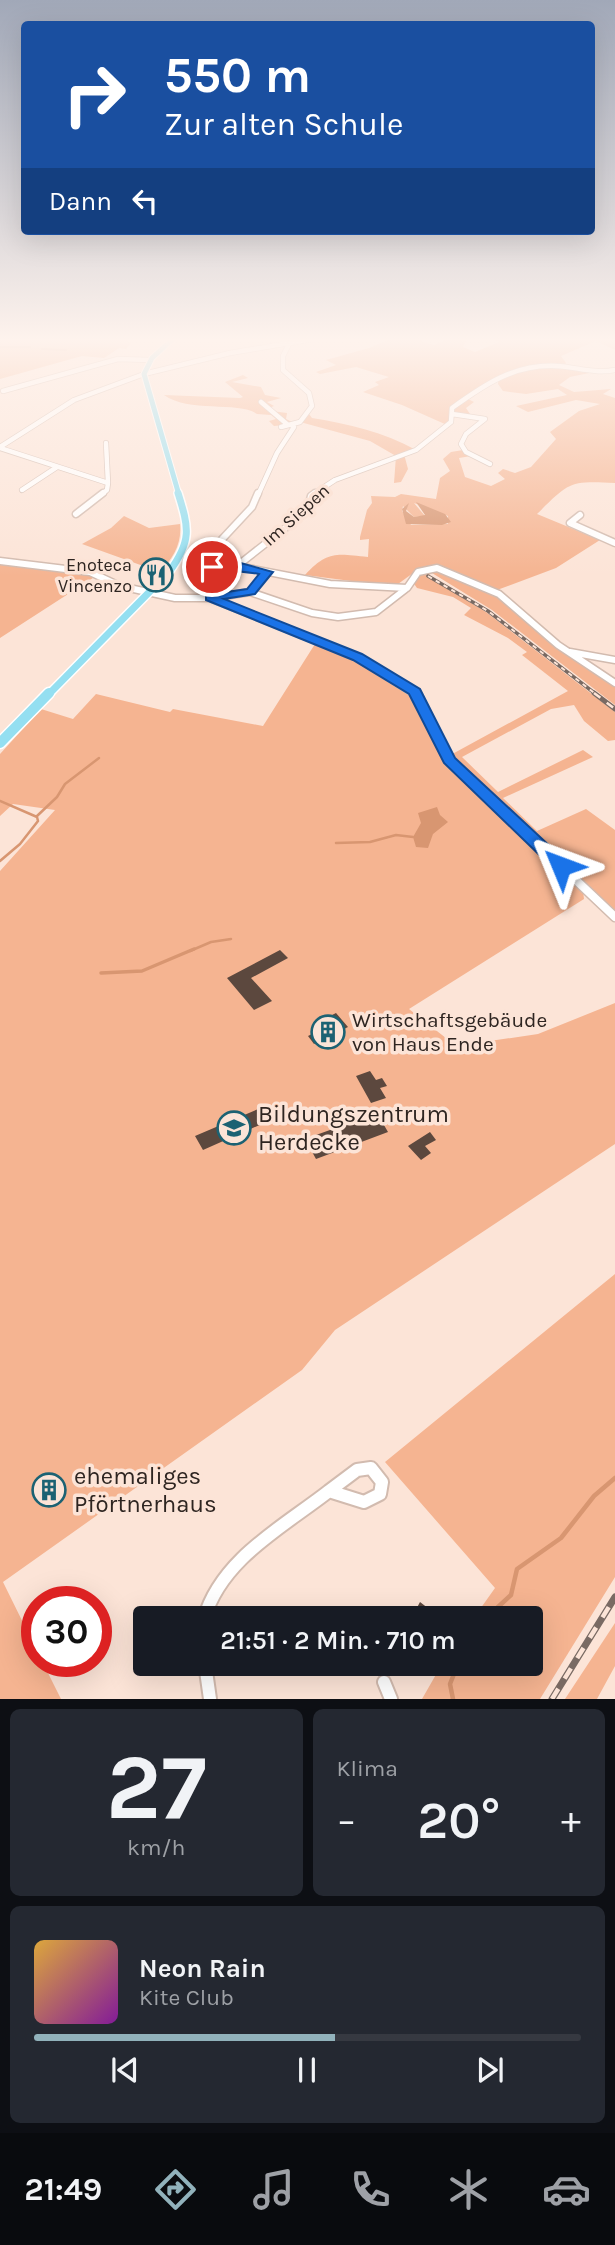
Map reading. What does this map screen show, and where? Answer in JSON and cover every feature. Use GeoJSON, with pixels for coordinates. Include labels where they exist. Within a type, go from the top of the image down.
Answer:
{"type":"FeatureCollection","features":[{"type":"Feature","properties":{"kind":"main road"},"geometry":{"type":"LineString","coordinates":[[0,743],[150,592],[183,553],[187,523],[156,417]]}},
{"type":"Feature","properties":{"kind":"street"},"geometry":{"type":"LineString","coordinates":[[0,448],[47,417]]}},
{"type":"Feature","properties":{"kind":"street"},"geometry":{"type":"LineString","coordinates":[[280,417],[293,427],[277,453],[252,507],[198,565],[237,566],[330,584],[407,588]]}},
{"type":"Feature","properties":{"kind":"street"},"geometry":{"type":"LineString","coordinates":[[289,435],[280,428],[304,417]]}},
{"type":"Feature","properties":{"kind":"street","name":"Im Siepen"},"geometry":{"type":"LineString","coordinates":[[237,566],[307,511],[311,496],[318,490],[358,470],[416,450],[451,422],[452,417]]}},
{"type":"Feature","properties":{"kind":"street"},"geometry":{"type":"LineString","coordinates":[[474,417],[485,419],[466,434],[461,444],[466,452],[489,464]]}},
{"type":"Feature","properties":{"kind":"street"},"geometry":{"type":"LineString","coordinates":[[76,514],[107,490],[106,443]]}},
{"type":"Feature","properties":{"kind":"street"},"geometry":{"type":"LineString","coordinates":[[0,448],[108,483]]}},
{"type":"Feature","properties":{"kind":"street"},"geometry":{"type":"LineString","coordinates":[[22,490],[57,467]]}},
{"type":"Feature","properties":{"kind":"street"},"geometry":{"type":"LineString","coordinates":[[580,515],[570,523],[615,543]]}},
{"type":"Feature","properties":{"kind":"street"},"geometry":{"type":"LineString","coordinates":[[0,561],[90,572],[120,586],[175,598],[210,598],[250,592],[312,613],[338,617],[376,612],[407,588],[415,573],[428,567],[440,569],[499,594],[558,645],[615,683]]}},
{"type":"Feature","properties":{"kind":"street"},"geometry":{"type":"LineString","coordinates":[[250,592],[267,572]]}},
{"type":"Feature","properties":{"kind":"street"},"geometry":{"type":"LineString","coordinates":[[210,598],[357,657],[415,692],[449,760],[615,917]]}},
{"type":"Feature","properties":{"kind":"street"},"geometry":{"type":"LineString","coordinates":[[570,652],[615,660]]}},
{"type":"Feature","properties":{"kind":"street"},"geometry":{"type":"LineString","coordinates":[[208,1606],[221,1578],[238,1561],[330,1491]]}},
{"type":"Feature","properties":{"kind":"street"},"geometry":{"type":"LineString","coordinates":[[207,1676],[210,1699]]}},
{"type":"Feature","properties":{"kind":"street"},"geometry":{"type":"LineString","coordinates":[[384,1682],[391,1699]]}},
{"type":"Feature","properties":{"kind":"shaded area"},"geometry":{"type":"Polygon","coordinates":[[[274,417],[286,417],[296,424],[274,426],[269,421],[276,419],[274,417]]]}},
{"type":"Feature","properties":{"kind":"shaded area"},"geometry":{"type":"Polygon","coordinates":[[[305,417],[311,417],[352,426],[416,450],[404,454],[408,469],[401,482],[394,483],[396,456],[370,441],[300,422],[305,417]]]}},
{"type":"Feature","properties":{"kind":"shaded area"},"geometry":{"type":"Polygon","coordinates":[[[430,417],[451,417],[447,425],[430,417]]]}},
{"type":"Feature","properties":{"kind":"shaded area"},"geometry":{"type":"Polygon","coordinates":[[[570,417],[615,417],[615,483],[578,483],[556,495],[537,514],[600,540],[556,568],[497,590],[434,565],[420,568],[398,584],[374,584],[305,575],[320,561],[334,556],[368,557],[369,539],[360,540],[360,537],[367,510],[372,503],[371,496],[395,497],[401,494],[436,499],[440,478],[450,471],[443,459],[451,452],[463,450],[471,456],[459,458],[465,477],[491,486],[505,479],[498,473],[503,469],[515,473],[531,467],[556,439],[550,432],[570,417]],[[414,503],[425,516],[414,517],[403,506],[402,511],[411,525],[448,524],[448,516],[414,503]]]}},
{"type":"Feature","properties":{"kind":"shaded area"},"geometry":{"type":"Polygon","coordinates":[[[416,502],[445,514],[451,522],[442,525],[406,524],[402,509],[409,503],[406,511],[414,517],[425,515],[416,502]]]}},
{"type":"Feature","properties":{"kind":"shaded area"},"geometry":{"type":"Polygon","coordinates":[[[124,516],[149,528],[180,524],[180,538],[176,550],[160,572],[82,544],[111,528],[124,516]]]}},
{"type":"Feature","properties":{"kind":"shaded area"},"geometry":{"type":"Polygon","coordinates":[[[0,563],[96,576],[0,638],[0,563]]]}},
{"type":"Feature","properties":{"kind":"shaded area"},"geometry":{"type":"Polygon","coordinates":[[[431,568],[497,596],[552,644],[615,685],[615,705],[492,610],[432,573],[427,576],[486,612],[615,712],[615,740],[608,741],[584,721],[574,705],[551,709],[462,757],[498,792],[583,750],[593,757],[503,798],[537,831],[586,809],[615,830],[615,910],[582,882],[584,899],[409,1009],[456,1046],[538,1034],[615,1003],[615,1144],[335,1330],[302,1370],[3,1582],[21,1619],[21,1677],[50,1677],[61,1699],[0,1699],[0,871],[55,810],[13,804],[0,816],[0,754],[41,709],[73,719],[96,694],[170,712],[173,709],[263,726],[315,644],[379,671],[414,696],[445,758],[568,691],[522,655],[527,652],[508,638],[464,615],[471,608],[453,597],[417,588],[412,581],[414,577],[431,568]]]}},
{"type":"Feature","properties":{"kind":"shaded area"},"geometry":{"type":"Polygon","coordinates":[[[437,807],[440,815],[448,822],[433,834],[428,848],[416,847],[413,837],[421,823],[418,813],[437,807]]]}},
{"type":"Feature","properties":{"kind":"shaded area"},"geometry":{"type":"Polygon","coordinates":[[[615,1274],[615,1577],[540,1699],[422,1699],[435,1676],[543,1676],[543,1606],[482,1606],[495,1588],[385,1462],[615,1274]]]}},
{"type":"Feature","properties":{"kind":"shaded area"},"geometry":{"type":"Polygon","coordinates":[[[615,1623],[615,1666],[597,1699],[565,1699],[615,1623]]]}},
{"type":"Feature","properties":{"kind":"building"},"geometry":{"type":"Polygon","coordinates":[[[280,950],[288,958],[251,978],[272,1001],[254,1010],[227,978],[280,950]]]}},
{"type":"Feature","properties":{"kind":"building","name":"Wirtschaftsgebäude von Haus Ende"},"geometry":{"type":"Polygon","coordinates":[[[336,1013],[348,1027],[314,1044],[308,1036],[326,1027],[320,1021],[336,1013]]]}},
{"type":"Feature","properties":{"kind":"building","name":"Bildungszentrum Herdecke"},"geometry":{"type":"Polygon","coordinates":[[[370,1071],[376,1080],[382,1078],[387,1086],[380,1088],[386,1098],[371,1103],[356,1076],[370,1071]]]}},
{"type":"Feature","properties":{"kind":"building","name":"Bildungszentrum Herdecke"},"geometry":{"type":"Polygon","coordinates":[[[263,1107],[271,1120],[203,1150],[195,1136],[263,1107]]]}},
{"type":"Feature","properties":{"kind":"building","name":"Bildungszentrum Herdecke"},"geometry":{"type":"Polygon","coordinates":[[[377,1113],[388,1132],[316,1159],[305,1139],[377,1113]]]}},
{"type":"Feature","properties":{"kind":"building"},"geometry":{"type":"Polygon","coordinates":[[[430,1132],[436,1140],[425,1146],[431,1153],[421,1160],[408,1146],[430,1132]]]}},
{"type":"Feature","properties":{"kind":"building","name":"ehemaliges Pförtnerhaus"},"geometry":{"type":"Polygon","coordinates":[[[39,1480],[63,1481],[59,1500],[36,1499],[39,1480]]]}},
{"type":"Feature","properties":{"kind":"waterway"},"geometry":{"type":"LineString","coordinates":[[37,816],[57,797],[65,784],[99,758]]}},
{"type":"Feature","properties":{"kind":"waterway"},"geometry":{"type":"LineString","coordinates":[[0,801],[37,817],[38,821],[20,844],[0,861]]}},
{"type":"Feature","properties":{"kind":"waterway"},"geometry":{"type":"LineString","coordinates":[[336,843],[370,842],[396,835],[413,837]]}},
{"type":"Feature","properties":{"kind":"waterway"},"geometry":{"type":"LineString","coordinates":[[190,951],[211,942],[231,939]]}},
{"type":"Feature","properties":{"kind":"waterway"},"geometry":{"type":"LineString","coordinates":[[101,973],[142,971],[194,949]]}},
{"type":"Feature","properties":{"kind":"waterway"},"geometry":{"type":"LineString","coordinates":[[499,1606],[511,1595],[517,1569],[561,1538],[594,1496],[615,1478]]}},
{"type":"Feature","properties":{"kind":"waterway"},"geometry":{"type":"LineString","coordinates":[[453,1676],[450,1684],[453,1699]]}},
{"type":"Feature","properties":{"kind":"railway"},"geometry":{"type":"LineString","coordinates":[[428,576],[488,611],[597,695]]}},
{"type":"Feature","properties":{"kind":"railway"},"geometry":{"type":"LineString","coordinates":[[594,693],[615,709]]}},
{"type":"Feature","properties":{"kind":"railway"},"geometry":{"type":"LineString","coordinates":[[552,1699],[615,1597]]}},
{"type":"Feature","properties":{"kind":"place","name":"Enoteca Vincenzo"},"geometry":{"type":"Point","coordinates":[156,575]}},
{"type":"Feature","properties":{"kind":"place","name":"Wirtschaftsgebäude von Haus Ende"},"geometry":{"type":"Point","coordinates":[328,1032]}},
{"type":"Feature","properties":{"kind":"place","name":"Bildungszentrum Herdecke"},"geometry":{"type":"Point","coordinates":[234,1128]}},
{"type":"Feature","properties":{"kind":"place","name":"ehemaliges Pförtnerhaus"},"geometry":{"type":"Point","coordinates":[49,1490]}},
{"type":"Feature","properties":{"kind":"route"},"geometry":{"type":"LineString","coordinates":[[212,567],[230,565],[267,572],[250,592],[210,598],[357,657],[398,679],[415,692],[449,760],[561,866]]}}]}
